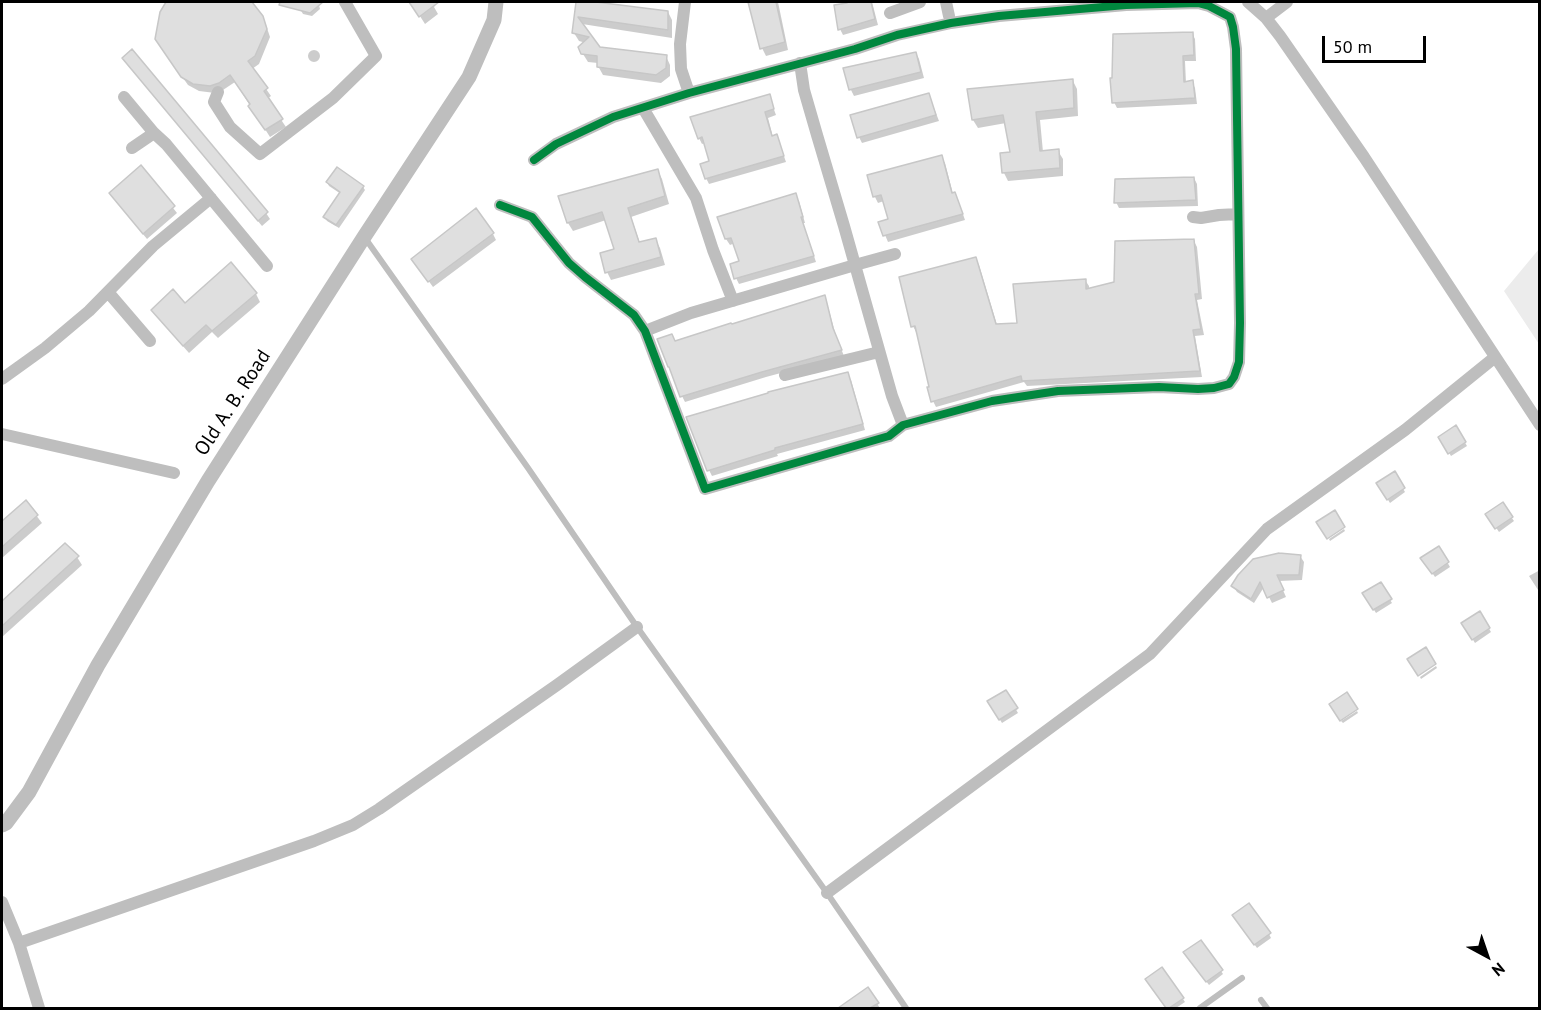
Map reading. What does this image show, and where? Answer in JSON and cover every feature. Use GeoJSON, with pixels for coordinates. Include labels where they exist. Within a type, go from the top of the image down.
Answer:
{"type":"FeatureCollection","features":[{"type":"Feature","properties":{"kind":"street"},"geometry":{"type":"LineString","coordinates":[[218,92],[214,102],[230,126],[260,154],[333,98],[376,56],[345,2]]}},
{"type":"Feature","properties":{"kind":"street","name":"Old A. B. Road"},"geometry":{"type":"LineString","coordinates":[[2,825],[6,823],[29,792],[98,665],[208,482],[469,77],[494,20],[496,2]]}},
{"type":"Feature","properties":{"kind":"street"},"geometry":{"type":"LineString","coordinates":[[685,2],[680,44],[681,69],[689,93]]}},
{"type":"Feature","properties":{"kind":"street"},"geometry":{"type":"LineString","coordinates":[[890,14],[920,2]]}},
{"type":"Feature","properties":{"kind":"street"},"geometry":{"type":"LineString","coordinates":[[946,2],[949,16]]}},
{"type":"Feature","properties":{"kind":"street"},"geometry":{"type":"LineString","coordinates":[[1248,2],[1266,18],[1309,78],[1393,201],[1539,425]]}},
{"type":"Feature","properties":{"kind":"street"},"geometry":{"type":"LineString","coordinates":[[1266,18],[1287,2]]}},
{"type":"Feature","properties":{"kind":"street"},"geometry":{"type":"LineString","coordinates":[[500,205],[532,217],[569,263],[634,315],[645,331],[705,489],[889,436],[903,425],[992,402],[1058,391],[1160,387],[1215,388],[1228,384],[1239,362],[1236,49],[1230,17],[1209,6],[1198,3],[1126,5],[999,16],[951,23],[897,35],[855,49],[689,93],[613,117],[556,144],[534,160]]}},
{"type":"Feature","properties":{"kind":"street"},"geometry":{"type":"LineString","coordinates":[[800,63],[804,90],[892,396],[903,425]]}},
{"type":"Feature","properties":{"kind":"street"},"geometry":{"type":"LineString","coordinates":[[124,97],[267,266]]}},
{"type":"Feature","properties":{"kind":"street"},"geometry":{"type":"LineString","coordinates":[[643,108],[696,198],[733,301]]}},
{"type":"Feature","properties":{"kind":"street"},"geometry":{"type":"LineString","coordinates":[[132,148],[154,133]]}},
{"type":"Feature","properties":{"kind":"street"},"geometry":{"type":"LineString","coordinates":[[2,379],[89,311],[153,246],[211,198]]}},
{"type":"Feature","properties":{"kind":"street"},"geometry":{"type":"LineString","coordinates":[[1193,217],[1238,214]]}},
{"type":"Feature","properties":{"kind":"street"},"geometry":{"type":"LineString","coordinates":[[645,331],[691,313],[895,254]]}},
{"type":"Feature","properties":{"kind":"street"},"geometry":{"type":"LineString","coordinates":[[108,292],[150,341]]}},
{"type":"Feature","properties":{"kind":"street"},"geometry":{"type":"LineString","coordinates":[[785,375],[879,352]]}},
{"type":"Feature","properties":{"kind":"street"},"geometry":{"type":"LineString","coordinates":[[827,893],[1150,654],[1268,529],[1405,430],[1494,358]]}},
{"type":"Feature","properties":{"kind":"street"},"geometry":{"type":"LineString","coordinates":[[2,434],[174,473]]}},
{"type":"Feature","properties":{"kind":"street"},"geometry":{"type":"LineString","coordinates":[[19,944],[314,841],[353,825],[557,686],[637,627]]}},
{"type":"Feature","properties":{"kind":"street"},"geometry":{"type":"LineString","coordinates":[[2,902],[19,944],[39,1008]]}},
{"type":"Feature","properties":{"kind":"lane"},"geometry":{"type":"LineString","coordinates":[[364,237],[906,1008]]}},
{"type":"Feature","properties":{"kind":"lane"},"geometry":{"type":"LineString","coordinates":[[1200,1008],[1242,978]]}},
{"type":"Feature","properties":{"kind":"lane"},"geometry":{"type":"LineString","coordinates":[[1261,1000],[1267,1008]]}},
{"type":"Feature","properties":{"kind":"shaded area"},"geometry":{"type":"Polygon","coordinates":[[[1539,249],[1539,344],[1504,291],[1539,249]]]}},
{"type":"Feature","properties":{"kind":"building"},"geometry":{"type":"Polygon","coordinates":[[[166,2],[252,2],[263,16],[267,29],[255,56],[248,61],[268,88],[264,91],[283,119],[265,130],[230,75],[210,86],[193,84],[181,77],[155,39],[160,12],[166,2]]]}},
{"type":"Feature","properties":{"kind":"building"},"geometry":{"type":"Polygon","coordinates":[[[280,2],[323,2],[310,13],[279,5],[280,2]]]}},
{"type":"Feature","properties":{"kind":"building"},"geometry":{"type":"Polygon","coordinates":[[[409,2],[439,2],[419,17],[409,2]]]}},
{"type":"Feature","properties":{"kind":"building"},"geometry":{"type":"Polygon","coordinates":[[[576,2],[596,2],[668,11],[668,30],[578,17],[600,47],[667,55],[666,68],[656,75],[597,67],[597,56],[581,54],[578,47],[589,37],[572,33],[576,2]]]}},
{"type":"Feature","properties":{"kind":"building"},"geometry":{"type":"Polygon","coordinates":[[[748,2],[776,2],[785,42],[760,49],[748,2]]]}},
{"type":"Feature","properties":{"kind":"building"},"geometry":{"type":"Polygon","coordinates":[[[847,2],[871,2],[875,19],[838,30],[834,5],[847,2]]]}},
{"type":"Feature","properties":{"kind":"building"},"geometry":{"type":"Polygon","coordinates":[[[1193,32],[1194,55],[1183,56],[1184,82],[1193,80],[1195,98],[1112,103],[1110,78],[1112,78],[1113,34],[1193,32]]]}},
{"type":"Feature","properties":{"kind":"building"},"geometry":{"type":"Polygon","coordinates":[[[132,49],[268,212],[258,221],[122,58],[132,49]]]}},
{"type":"Feature","properties":{"kind":"building"},"geometry":{"type":"Polygon","coordinates":[[[916,52],[921,72],[849,90],[843,68],[916,52]]]}},
{"type":"Feature","properties":{"kind":"building"},"geometry":{"type":"Polygon","coordinates":[[[1073,79],[1074,108],[1036,112],[1040,151],[1059,149],[1060,168],[1002,173],[1000,153],[1010,152],[1003,115],[972,120],[967,89],[1073,79]]]}},
{"type":"Feature","properties":{"kind":"building"},"geometry":{"type":"Polygon","coordinates":[[[929,93],[936,115],[857,138],[850,115],[929,93]]]}},
{"type":"Feature","properties":{"kind":"building"},"geometry":{"type":"Polygon","coordinates":[[[770,94],[774,109],[765,112],[772,136],[777,134],[784,156],[705,179],[700,164],[709,161],[702,137],[698,139],[690,117],[770,94]]]}},
{"type":"Feature","properties":{"kind":"building"},"geometry":{"type":"Polygon","coordinates":[[[942,155],[952,193],[955,192],[963,214],[883,236],[878,222],[888,219],[881,195],[873,197],[867,175],[942,155]]]}},
{"type":"Feature","properties":{"kind":"building"},"geometry":{"type":"Polygon","coordinates":[[[141,165],[175,206],[143,234],[109,193],[141,165]]]}},
{"type":"Feature","properties":{"kind":"building"},"geometry":{"type":"Polygon","coordinates":[[[337,167],[364,186],[336,225],[323,217],[340,192],[326,182],[337,167]]]}},
{"type":"Feature","properties":{"kind":"building"},"geometry":{"type":"Polygon","coordinates":[[[658,169],[665,196],[628,208],[639,242],[656,238],[661,257],[605,273],[600,253],[614,249],[602,212],[567,223],[558,196],[658,169]]]}},
{"type":"Feature","properties":{"kind":"building"},"geometry":{"type":"Polygon","coordinates":[[[1194,177],[1196,200],[1114,203],[1115,179],[1194,177]]]}},
{"type":"Feature","properties":{"kind":"building"},"geometry":{"type":"Polygon","coordinates":[[[796,193],[814,256],[734,279],[730,264],[739,261],[731,238],[725,239],[717,217],[796,193]]]}},
{"type":"Feature","properties":{"kind":"building"},"geometry":{"type":"Polygon","coordinates":[[[476,208],[494,233],[428,282],[411,259],[476,208]]]}},
{"type":"Feature","properties":{"kind":"building"},"geometry":{"type":"Polygon","coordinates":[[[1194,239],[1199,294],[1195,294],[1201,329],[1193,330],[1200,371],[1022,381],[1021,376],[931,402],[915,326],[911,327],[899,277],[976,257],[996,324],[1017,323],[1013,284],[1086,279],[1086,289],[1114,282],[1115,241],[1194,239]]]}},
{"type":"Feature","properties":{"kind":"building"},"geometry":{"type":"Polygon","coordinates":[[[231,262],[257,293],[212,331],[206,325],[183,346],[151,310],[173,289],[185,303],[231,262]]]}},
{"type":"Feature","properties":{"kind":"building"},"geometry":{"type":"Polygon","coordinates":[[[825,295],[833,328],[842,350],[680,397],[657,339],[672,334],[675,341],[825,295]]]}},
{"type":"Feature","properties":{"kind":"building"},"geometry":{"type":"Polygon","coordinates":[[[848,372],[863,424],[775,448],[775,450],[707,471],[686,417],[768,392],[848,372]]]}},
{"type":"Feature","properties":{"kind":"building"},"geometry":{"type":"Polygon","coordinates":[[[1456,425],[1466,442],[1448,454],[1438,437],[1456,425]]]}},
{"type":"Feature","properties":{"kind":"building"},"geometry":{"type":"Polygon","coordinates":[[[1395,471],[1405,488],[1387,500],[1376,483],[1395,471]]]}},
{"type":"Feature","properties":{"kind":"building"},"geometry":{"type":"Polygon","coordinates":[[[26,500],[38,515],[2,547],[2,521],[26,500]]]}},
{"type":"Feature","properties":{"kind":"building"},"geometry":{"type":"Polygon","coordinates":[[[1503,502],[1513,517],[1495,529],[1485,514],[1503,502]]]}},
{"type":"Feature","properties":{"kind":"building"},"geometry":{"type":"Polygon","coordinates":[[[1335,510],[1345,527],[1327,539],[1316,522],[1335,510]]]}},
{"type":"Feature","properties":{"kind":"building"},"geometry":{"type":"Polygon","coordinates":[[[65,543],[79,556],[2,626],[2,601],[65,543]]]}},
{"type":"Feature","properties":{"kind":"building"},"geometry":{"type":"Polygon","coordinates":[[[1439,546],[1449,562],[1432,574],[1420,558],[1439,546]]]}},
{"type":"Feature","properties":{"kind":"building"},"geometry":{"type":"Polygon","coordinates":[[[1279,553],[1301,555],[1299,575],[1277,575],[1284,590],[1267,598],[1260,582],[1251,599],[1231,586],[1253,559],[1279,553]]]}},
{"type":"Feature","properties":{"kind":"building"},"geometry":{"type":"Polygon","coordinates":[[[1381,582],[1392,599],[1373,610],[1362,593],[1381,582]]]}},
{"type":"Feature","properties":{"kind":"building"},"geometry":{"type":"Polygon","coordinates":[[[1480,611],[1490,628],[1472,640],[1461,623],[1480,611]]]}},
{"type":"Feature","properties":{"kind":"building"},"geometry":{"type":"Polygon","coordinates":[[[1426,647],[1436,664],[1418,676],[1407,659],[1426,647]]]}},
{"type":"Feature","properties":{"kind":"building"},"geometry":{"type":"Polygon","coordinates":[[[1006,690],[1018,708],[999,720],[987,701],[1006,690]]]}},
{"type":"Feature","properties":{"kind":"building"},"geometry":{"type":"Polygon","coordinates":[[[1347,692],[1358,709],[1340,721],[1329,704],[1347,692]]]}},
{"type":"Feature","properties":{"kind":"building"},"geometry":{"type":"Polygon","coordinates":[[[1249,903],[1271,933],[1254,945],[1232,915],[1249,903]]]}},
{"type":"Feature","properties":{"kind":"building"},"geometry":{"type":"Polygon","coordinates":[[[1201,940],[1223,970],[1206,982],[1183,952],[1201,940]]]}},
{"type":"Feature","properties":{"kind":"building"},"geometry":{"type":"Polygon","coordinates":[[[1162,967],[1184,998],[1169,1008],[1166,1008],[1145,979],[1162,967]]]}},
{"type":"Feature","properties":{"kind":"building"},"geometry":{"type":"Polygon","coordinates":[[[868,987],[879,1003],[870,1008],[838,1008],[868,987]]]}},
{"type":"Feature","properties":{"kind":"cycle path"},"geometry":{"type":"LineString","coordinates":[[500,205],[532,217],[569,263],[634,315],[645,331],[705,489],[889,436],[903,425],[992,401],[1058,391],[1159,387],[1214,388],[1229,384],[1239,362],[1236,49],[1230,17],[1209,6],[1198,3],[1126,5],[999,16],[951,23],[897,35],[855,49],[689,93],[613,117],[556,144],[534,160]]}}]}
